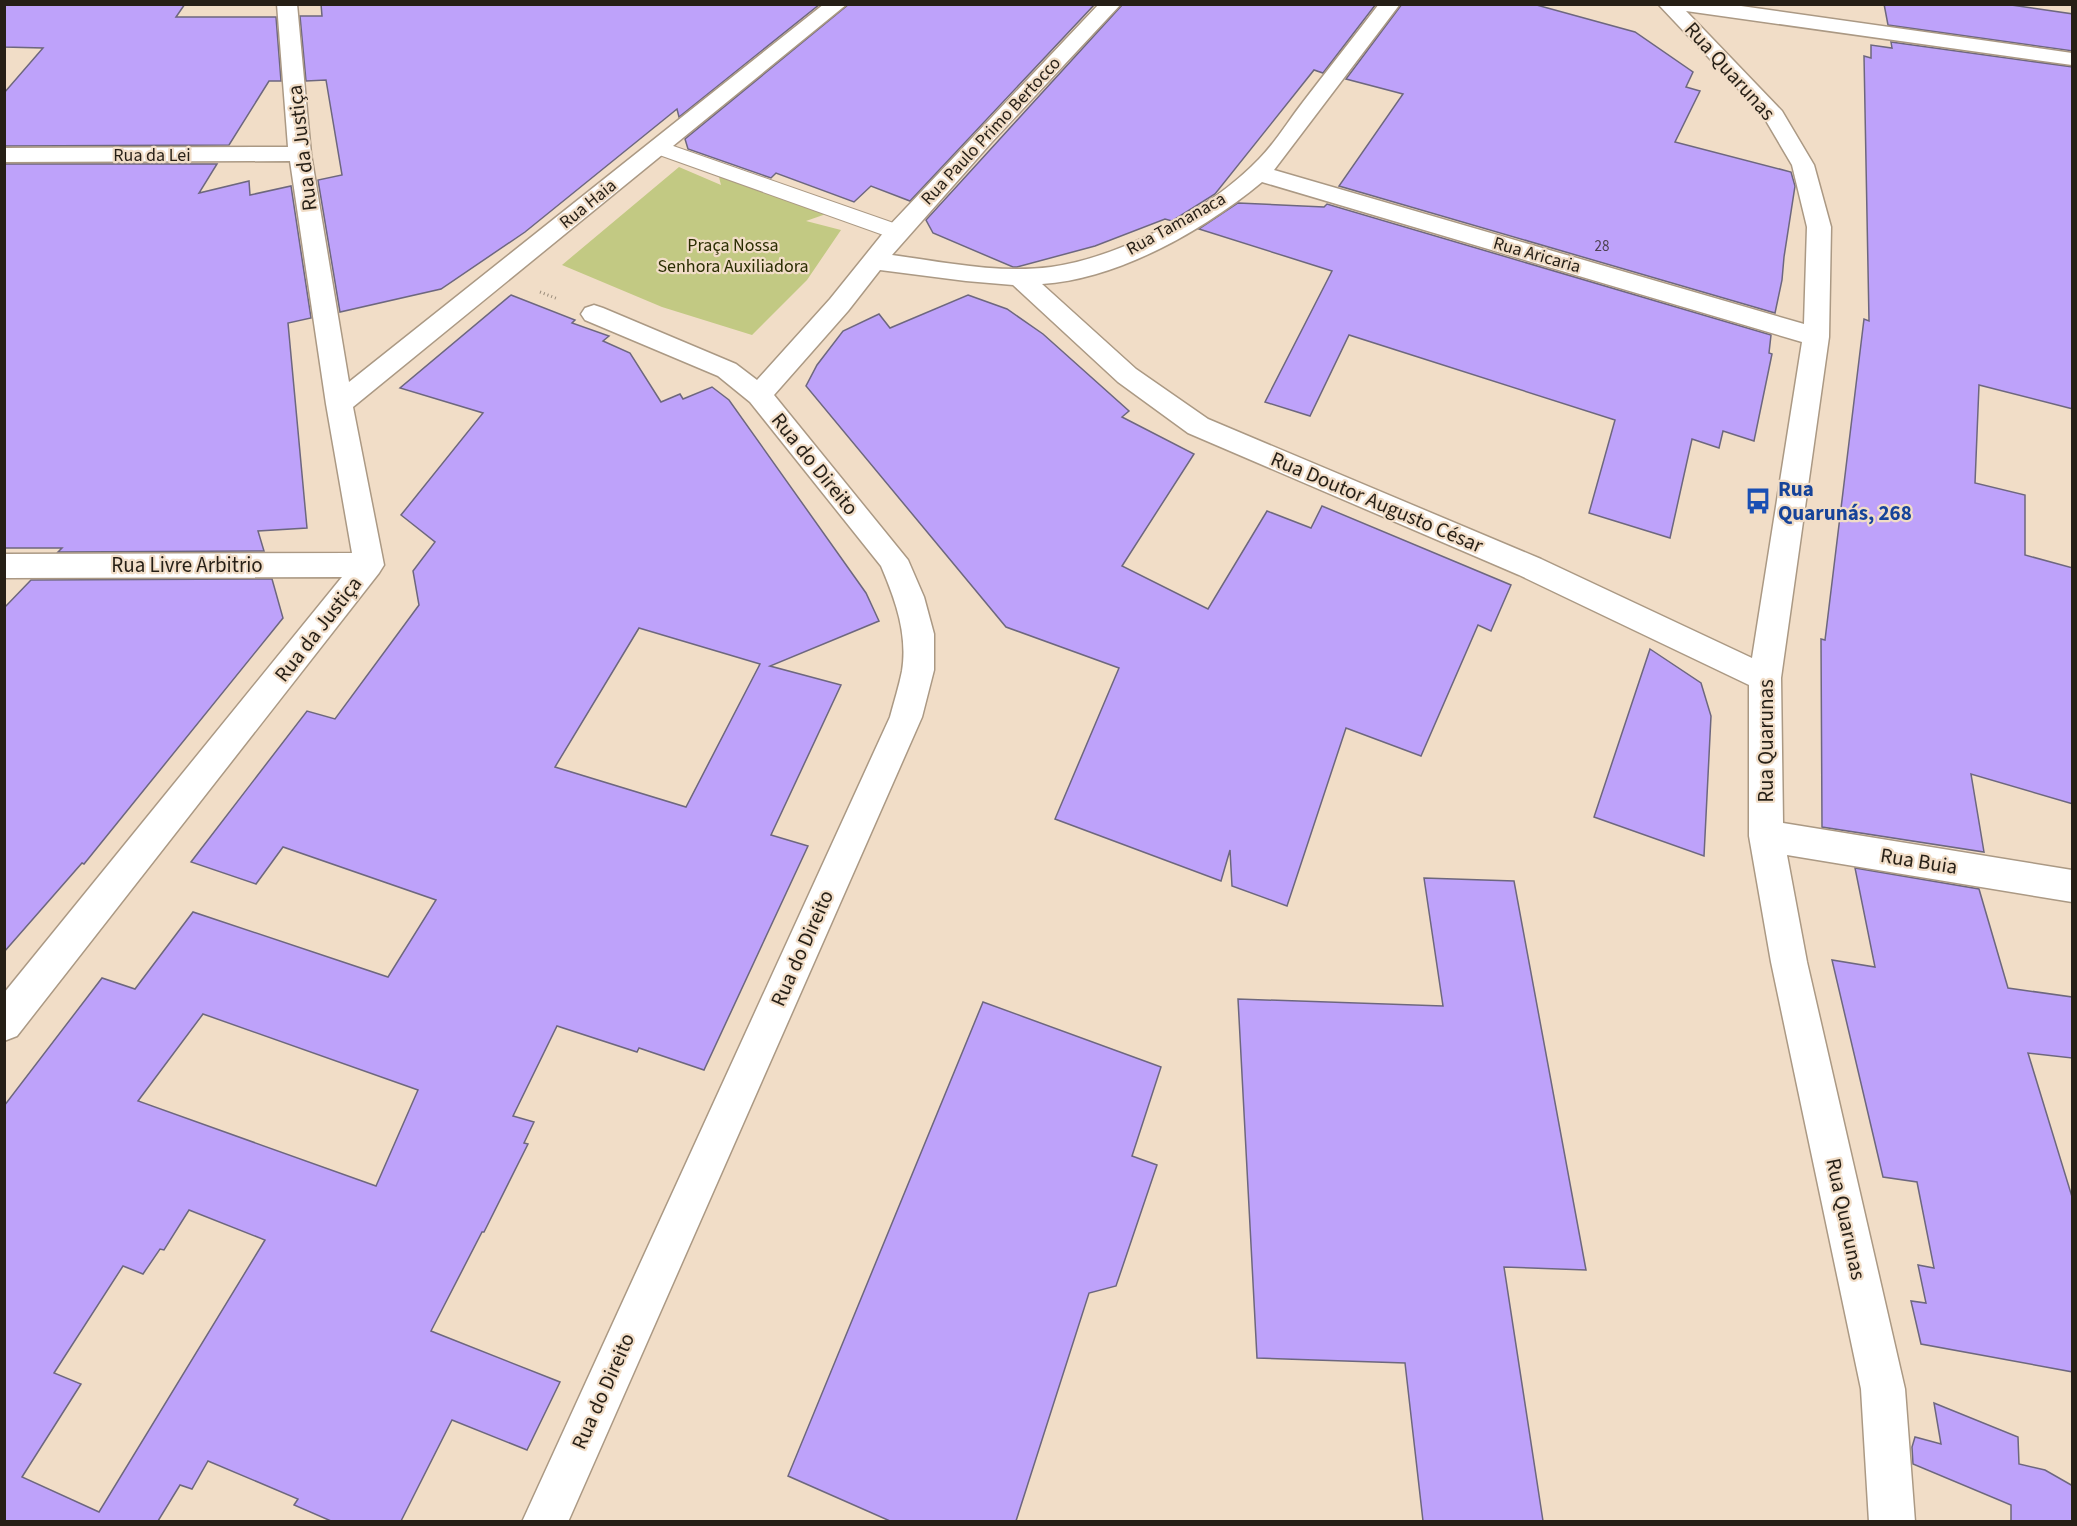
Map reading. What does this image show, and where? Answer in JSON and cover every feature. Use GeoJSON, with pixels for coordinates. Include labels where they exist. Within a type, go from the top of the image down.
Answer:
{"type":"FeatureCollection","features":[{"type":"Feature","properties":{"kind":"street","name":"Rua da Justiça"},"geometry":{"type":"LineString","coordinates":[[4,1023],[369,565],[339,404],[300,154],[286,4]]}},
{"type":"Feature","properties":{"kind":"street","name":"Rua Haia"},"geometry":{"type":"LineString","coordinates":[[339,404],[837,4]]}},
{"type":"Feature","properties":{"kind":"street","name":"Rua Paulo Primo Bertocco"},"geometry":{"type":"LineString","coordinates":[[875,261],[897,232],[982,138],[1111,4]]}},
{"type":"Feature","properties":{"kind":"street","name":"Rua Tamanaca"},"geometry":{"type":"LineString","coordinates":[[1020,278],[1063,273],[1107,261],[1154,241],[1216,206],[1258,173],[1280,148],[1390,4]]}},
{"type":"Feature","properties":{"kind":"street","name":"Rua Quarunas"},"geometry":{"type":"LineString","coordinates":[[1668,4],[1771,111],[1803,165],[1819,227],[1816,337],[1765,678],[1766,836],[1789,962],[1883,1389],[1892,1521]]}},
{"type":"Feature","properties":{"kind":"street"},"geometry":{"type":"LineString","coordinates":[[1680,4],[2073,59]]}},
{"type":"Feature","properties":{"kind":"street","name":"Rua da Lei"},"geometry":{"type":"LineString","coordinates":[[4,155],[300,154]]}},
{"type":"Feature","properties":{"kind":"street","name":"Rua Aricaria"},"geometry":{"type":"LineString","coordinates":[[1258,173],[1816,337]]}},
{"type":"Feature","properties":{"kind":"street"},"geometry":{"type":"LineString","coordinates":[[594,314],[727,370],[759,395],[875,261],[1020,278]]}},
{"type":"Feature","properties":{"kind":"street","name":"Rua Doutor Augusto César"},"geometry":{"type":"LineString","coordinates":[[1020,278],[1106,359],[1166,407],[1198,426],[1530,567],[1683,637],[1765,678]]}},
{"type":"Feature","properties":{"kind":"street","name":"Rua do Direito"},"geometry":{"type":"LineString","coordinates":[[545,1521],[901,728],[918,670],[919,634],[909,597],[893,560],[759,395]]}},
{"type":"Feature","properties":{"kind":"street","name":"Rua Livre Arbitrio"},"geometry":{"type":"LineString","coordinates":[[4,566],[369,565]]}},
{"type":"Feature","properties":{"kind":"street","name":"Rua Buia"},"geometry":{"type":"LineString","coordinates":[[1766,836],[2073,886]]}},
{"type":"Feature","properties":{"kind":"lane"},"geometry":{"type":"LineString","coordinates":[[659,147],[897,232]]}},
{"type":"Feature","properties":{"kind":"path"},"geometry":{"type":"LineString","coordinates":[[501,276],[594,314]]}},
{"type":"Feature","properties":{"kind":"green space","name":"Praça Nossa Senhora Auxiliadora"},"geometry":{"type":"Polygon","coordinates":[[[679,167],[721,185],[718,173],[826,214],[806,221],[841,230],[807,280],[752,335],[662,307],[562,265],[679,167]]]}},
{"type":"Feature","properties":{"kind":"building"},"geometry":{"type":"Polygon","coordinates":[[[4,4],[185,4],[176,17],[276,17],[281,81],[269,81],[229,145],[4,146],[4,93],[43,48],[4,47],[4,4]]]}},
{"type":"Feature","properties":{"kind":"building"},"geometry":{"type":"Polygon","coordinates":[[[321,4],[820,4],[679,117],[677,109],[525,232],[441,289],[340,312],[318,180],[342,175],[326,80],[306,81],[300,16],[322,16],[321,4]]]}},
{"type":"Feature","properties":{"kind":"building"},"geometry":{"type":"Polygon","coordinates":[[[849,4],[1095,4],[910,201],[871,186],[854,202],[776,173],[771,178],[688,149],[685,139],[849,4]]]}},
{"type":"Feature","properties":{"kind":"building"},"geometry":{"type":"Polygon","coordinates":[[[1123,4],[1376,4],[1323,73],[1314,70],[1215,194],[1172,221],[1165,219],[1095,246],[1017,267],[933,233],[926,220],[1123,4]]]}},
{"type":"Feature","properties":{"kind":"building"},"geometry":{"type":"Polygon","coordinates":[[[1402,4],[1533,4],[1635,32],[1693,72],[1686,87],[1700,91],[1675,142],[1791,172],[1795,186],[1775,313],[1339,186],[1403,94],[1346,79],[1402,4]]]}},
{"type":"Feature","properties":{"kind":"building"},"geometry":{"type":"Polygon","coordinates":[[[1884,4],[2004,4],[2073,14],[2073,51],[1888,25],[1884,4]]]}},
{"type":"Feature","properties":{"kind":"building"},"geometry":{"type":"Polygon","coordinates":[[[1891,42],[2073,67],[2073,409],[1979,385],[1975,483],[2025,495],[2025,555],[2073,568],[2073,804],[1971,774],[1984,852],[1822,827],[1821,639],[1825,640],[1864,319],[1869,321],[1864,56],[1871,58],[1871,45],[1892,48],[1891,42]]]}},
{"type":"Feature","properties":{"kind":"building"},"geometry":{"type":"Polygon","coordinates":[[[4,164],[217,164],[199,193],[249,181],[250,195],[291,186],[311,318],[288,323],[307,528],[258,531],[264,551],[58,552],[62,548],[4,548],[4,164]]]}},
{"type":"Feature","properties":{"kind":"building"},"geometry":{"type":"Polygon","coordinates":[[[1238,203],[1324,207],[1327,204],[1771,335],[1769,353],[1772,354],[1754,441],[1723,431],[1719,448],[1692,439],[1670,538],[1589,513],[1615,420],[1349,335],[1310,416],[1265,402],[1332,271],[1199,229],[1238,203]]]}},
{"type":"Feature","properties":{"kind":"building"},"geometry":{"type":"Polygon","coordinates":[[[511,295],[575,320],[572,323],[609,336],[603,341],[630,353],[661,402],[680,394],[683,399],[712,387],[729,400],[866,593],[879,621],[770,666],[841,685],[771,835],[808,846],[704,1070],[639,1048],[637,1052],[557,1026],[513,1116],[534,1122],[524,1143],[528,1144],[431,1331],[560,1382],[527,1450],[452,1420],[401,1521],[331,1521],[294,1505],[298,1499],[208,1461],[192,1489],[180,1485],[158,1521],[4,1521],[4,1106],[102,978],[135,989],[193,912],[388,977],[436,900],[283,847],[256,884],[191,862],[307,711],[335,719],[419,605],[413,571],[435,542],[401,515],[483,413],[400,388],[511,295]],[[639,628],[555,767],[686,807],[760,664],[639,628]],[[203,1014],[138,1101],[376,1186],[418,1090],[203,1014]],[[189,1210],[164,1250],[160,1249],[143,1274],[123,1266],[54,1373],[81,1384],[22,1477],[99,1512],[265,1240],[189,1210]]]}},
{"type":"Feature","properties":{"kind":"building"},"geometry":{"type":"Polygon","coordinates":[[[968,295],[1007,309],[1043,334],[1129,411],[1122,417],[1194,454],[1122,566],[1208,609],[1267,511],[1311,528],[1322,506],[1511,585],[1491,631],[1478,625],[1421,756],[1346,728],[1287,906],[1232,886],[1230,850],[1221,881],[1055,819],[1119,668],[1006,627],[806,386],[817,365],[843,331],[879,314],[890,328],[968,295]]]}},
{"type":"Feature","properties":{"kind":"building"},"geometry":{"type":"Polygon","coordinates":[[[272,579],[283,618],[84,864],[82,863],[4,952],[4,608],[31,580],[272,579]]]}},
{"type":"Feature","properties":{"kind":"building"},"geometry":{"type":"Polygon","coordinates":[[[1650,649],[1701,683],[1711,716],[1704,856],[1594,817],[1650,649]]]}},
{"type":"Feature","properties":{"kind":"building"},"geometry":{"type":"Polygon","coordinates":[[[1855,868],[1979,889],[2008,988],[2072,997],[2072,1058],[2028,1053],[2073,1200],[2073,1372],[1921,1344],[1911,1301],[1926,1303],[1918,1265],[1934,1268],[1917,1182],[1883,1177],[1832,960],[1875,967],[1855,868]]]}},
{"type":"Feature","properties":{"kind":"building"},"geometry":{"type":"Polygon","coordinates":[[[1424,878],[1514,881],[1586,1270],[1504,1267],[1543,1521],[1423,1521],[1405,1363],[1257,1358],[1238,999],[1443,1006],[1424,878]]]}},
{"type":"Feature","properties":{"kind":"building"},"geometry":{"type":"Polygon","coordinates":[[[983,1002],[1161,1067],[1132,1156],[1157,1165],[1116,1286],[1089,1293],[1016,1521],[890,1521],[788,1476],[983,1002]]]}},
{"type":"Feature","properties":{"kind":"building"},"geometry":{"type":"Polygon","coordinates":[[[1934,1403],[2018,1437],[2019,1464],[2045,1470],[2073,1486],[2073,1521],[2011,1521],[2011,1505],[1913,1464],[1912,1447],[1915,1437],[1941,1444],[1934,1403]]]}},
{"type":"Feature","properties":{"kind":"place","name":"Rua Quarunás, 268"},"geometry":{"type":"Point","coordinates":[1758,501]}}]}
